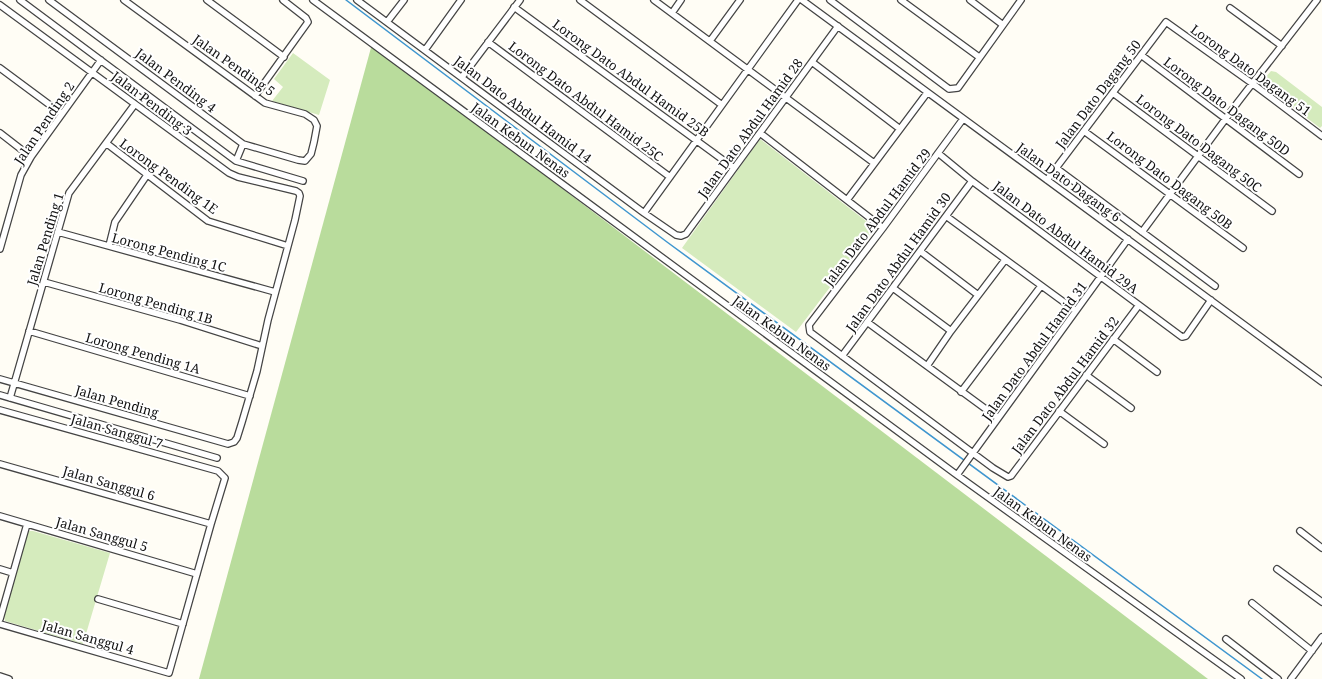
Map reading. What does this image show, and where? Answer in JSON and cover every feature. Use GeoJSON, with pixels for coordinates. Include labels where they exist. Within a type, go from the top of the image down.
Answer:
{"type":"FeatureCollection","features":[{"type":"Feature","properties":{"kind":"street"},"geometry":{"type":"LineString","coordinates":[[20,0],[236,161],[303,181]]}},
{"type":"Feature","properties":{"kind":"street","name":"Jalan Pending 4"},"geometry":{"type":"LineString","coordinates":[[49,0],[243,144],[298,160]]}},
{"type":"Feature","properties":{"kind":"street","name":"Jalan Pending 5"},"geometry":{"type":"LineString","coordinates":[[124,0],[265,103],[305,114],[314,120],[317,126],[311,154],[305,161],[298,160]]}},
{"type":"Feature","properties":{"kind":"street"},"geometry":{"type":"LineString","coordinates":[[207,0],[284,57]]}},
{"type":"Feature","properties":{"kind":"street"},"geometry":{"type":"LineString","coordinates":[[255,96],[308,22],[306,18],[283,0]]}},
{"type":"Feature","properties":{"kind":"street","name":"Jalan Kebun Nenas"},"geometry":{"type":"LineString","coordinates":[[313,0],[957,475],[1241,679]]}},
{"type":"Feature","properties":{"kind":"street","name":"Jalan Dato Abdul Hamid 14"},"geometry":{"type":"LineString","coordinates":[[357,0],[644,213],[676,234]]}},
{"type":"Feature","properties":{"kind":"street"},"geometry":{"type":"LineString","coordinates":[[387,22],[404,0]]}},
{"type":"Feature","properties":{"kind":"street"},"geometry":{"type":"LineString","coordinates":[[425,50],[461,0]]}},
{"type":"Feature","properties":{"kind":"street"},"geometry":{"type":"LineString","coordinates":[[462,77],[520,0]]}},
{"type":"Feature","properties":{"kind":"street"},"geometry":{"type":"LineString","coordinates":[[580,0],[722,106]]}},
{"type":"Feature","properties":{"kind":"street"},"geometry":{"type":"LineString","coordinates":[[654,0],[874,163]]}},
{"type":"Feature","properties":{"kind":"street"},"geometry":{"type":"LineString","coordinates":[[672,13],[681,0]]}},
{"type":"Feature","properties":{"kind":"street"},"geometry":{"type":"LineString","coordinates":[[710,41],[740,0]]}},
{"type":"Feature","properties":{"kind":"street"},"geometry":{"type":"LineString","coordinates":[[644,213],[798,0]]}},
{"type":"Feature","properties":{"kind":"street","name":"Jalan Dato Dagang 6"},"geometry":{"type":"LineString","coordinates":[[802,0],[1322,382]]}},
{"type":"Feature","properties":{"kind":"street"},"geometry":{"type":"LineString","coordinates":[[830,0],[949,89],[958,88],[978,57],[1021,0]]}},
{"type":"Feature","properties":{"kind":"street"},"geometry":{"type":"LineString","coordinates":[[901,0],[978,57]]}},
{"type":"Feature","properties":{"kind":"street"},"geometry":{"type":"LineString","coordinates":[[970,0],[1003,24]]}},
{"type":"Feature","properties":{"kind":"street"},"geometry":{"type":"LineString","coordinates":[[1142,232],[1317,0]]}},
{"type":"Feature","properties":{"kind":"street","name":"Jalan Pending 3"},"geometry":{"type":"LineString","coordinates":[[0,5],[229,173],[238,177],[299,193],[300,196],[288,246]]}},
{"type":"Feature","properties":{"kind":"street","name":"Lorong Dato Abdul Hamid 25B"},"geometry":{"type":"LineString","coordinates":[[514,7],[734,168]]}},
{"type":"Feature","properties":{"kind":"street"},"geometry":{"type":"LineString","coordinates":[[1230,8],[1282,46]]}},
{"type":"Feature","properties":{"kind":"street","name":"Jalan Dato Dagang 50"},"geometry":{"type":"LineString","coordinates":[[1047,180],[1166,22]]}},
{"type":"Feature","properties":{"kind":"street","name":"Lorong Dato Dagang 51"},"geometry":{"type":"LineString","coordinates":[[1166,22],[1253,84],[1322,136]]}},
{"type":"Feature","properties":{"kind":"street","name":"Jalan Dato Abdul Hamid 28"},"geometry":{"type":"LineString","coordinates":[[676,234],[681,236],[686,234],[838,26]]}},
{"type":"Feature","properties":{"kind":"street","name":"Lorong Dato Abdul Hamid 25C"},"geometry":{"type":"LineString","coordinates":[[488,42],[670,178]]}},
{"type":"Feature","properties":{"kind":"street","name":"Lorong Dato Dagang 50D"},"geometry":{"type":"LineString","coordinates":[[1141,55],[1299,174]]}},
{"type":"Feature","properties":{"kind":"street","name":"Jalan Pending 2"},"geometry":{"type":"LineString","coordinates":[[0,249],[22,176],[31,157],[101,60]]}},
{"type":"Feature","properties":{"kind":"street"},"geometry":{"type":"LineString","coordinates":[[812,62],[900,129]]}},
{"type":"Feature","properties":{"kind":"street"},"geometry":{"type":"LineString","coordinates":[[0,68],[62,114]]}},
{"type":"Feature","properties":{"kind":"street"},"geometry":{"type":"LineString","coordinates":[[847,200],[927,93]]}},
{"type":"Feature","properties":{"kind":"street","name":"Lorong Dato Dagang 50C"},"geometry":{"type":"LineString","coordinates":[[1112,93],[1272,211]]}},
{"type":"Feature","properties":{"kind":"street","name":"Jalan Pending 1"},"geometry":{"type":"LineString","coordinates":[[10,398],[69,193],[134,104]]}},
{"type":"Feature","properties":{"kind":"street","name":"Jalan Dato Abdul Hamid 29"},"geometry":{"type":"LineString","coordinates":[[842,356],[810,332],[808,329],[809,325],[884,228],[963,119]]}},
{"type":"Feature","properties":{"kind":"street","name":"Lorong Dato Dagang 50B"},"geometry":{"type":"LineString","coordinates":[[1084,130],[1243,248]]}},
{"type":"Feature","properties":{"kind":"street"},"geometry":{"type":"LineString","coordinates":[[0,133],[31,157]]}},
{"type":"Feature","properties":{"kind":"street"},"geometry":{"type":"LineString","coordinates":[[760,133],[884,228]]}},
{"type":"Feature","properties":{"kind":"street","name":"Lorong Pending 1E"},"geometry":{"type":"LineString","coordinates":[[106,143],[208,221],[288,246]]}},
{"type":"Feature","properties":{"kind":"street"},"geometry":{"type":"LineString","coordinates":[[236,161],[243,144]]}},
{"type":"Feature","properties":{"kind":"street","name":"Jalan Dato Abdul Hamid 29A"},"geometry":{"type":"LineString","coordinates":[[938,153],[972,181],[1182,337],[1186,336],[1212,300]]}},
{"type":"Feature","properties":{"kind":"street"},"geometry":{"type":"LineString","coordinates":[[1056,168],[1215,286]]}},
{"type":"Feature","properties":{"kind":"street"},"geometry":{"type":"LineString","coordinates":[[109,246],[115,222],[147,175]]}},
{"type":"Feature","properties":{"kind":"street","name":"Jalan Dato Abdul Hamid 30"},"geometry":{"type":"LineString","coordinates":[[842,356],[972,181]]}},
{"type":"Feature","properties":{"kind":"street"},"geometry":{"type":"LineString","coordinates":[[946,216],[1076,312]]}},
{"type":"Feature","properties":{"kind":"street","name":"Lorong Pending 1C"},"geometry":{"type":"LineString","coordinates":[[58,232],[275,292]]}},
{"type":"Feature","properties":{"kind":"street","name":"Jalan Dato Abdul Hamid 31"},"geometry":{"type":"LineString","coordinates":[[957,475],[1128,239]]}},
{"type":"Feature","properties":{"kind":"street"},"geometry":{"type":"LineString","coordinates":[[250,396],[275,292],[288,246]]}},
{"type":"Feature","properties":{"kind":"street"},"geometry":{"type":"LineString","coordinates":[[920,251],[978,295]]}},
{"type":"Feature","properties":{"kind":"street"},"geometry":{"type":"LineString","coordinates":[[927,366],[951,331],[1005,260]]}},
{"type":"Feature","properties":{"kind":"street","name":"Lorong Pending 1B"},"geometry":{"type":"LineString","coordinates":[[44,282],[180,320],[262,346]]}},
{"type":"Feature","properties":{"kind":"street"},"geometry":{"type":"LineString","coordinates":[[961,392],[1041,286]]}},
{"type":"Feature","properties":{"kind":"street"},"geometry":{"type":"LineString","coordinates":[[893,288],[951,331]]}},
{"type":"Feature","properties":{"kind":"street","name":"Jalan Dato Abdul Hamid 32"},"geometry":{"type":"LineString","coordinates":[[973,453],[1006,477],[1010,476],[1139,305]]}},
{"type":"Feature","properties":{"kind":"street"},"geometry":{"type":"LineString","coordinates":[[867,322],[998,418]]}},
{"type":"Feature","properties":{"kind":"street","name":"Lorong Pending 1A"},"geometry":{"type":"LineString","coordinates":[[29,331],[250,396]]}},
{"type":"Feature","properties":{"kind":"street"},"geometry":{"type":"LineString","coordinates":[[1113,339],[1157,372]]}},
{"type":"Feature","properties":{"kind":"street"},"geometry":{"type":"LineString","coordinates":[[842,356],[973,453]]}},
{"type":"Feature","properties":{"kind":"street"},"geometry":{"type":"LineString","coordinates":[[1086,375],[1131,408]]}},
{"type":"Feature","properties":{"kind":"street","name":"Jalan Pending"},"geometry":{"type":"LineString","coordinates":[[0,379],[228,444],[234,442],[237,438],[250,396]]}},
{"type":"Feature","properties":{"kind":"street"},"geometry":{"type":"LineString","coordinates":[[0,395],[217,458]]}},
{"type":"Feature","properties":{"kind":"street","name":"Jalan Sanggul 7"},"geometry":{"type":"LineString","coordinates":[[0,410],[218,471],[225,478],[211,524]]}},
{"type":"Feature","properties":{"kind":"street"},"geometry":{"type":"LineString","coordinates":[[1059,411],[1104,444]]}},
{"type":"Feature","properties":{"kind":"street","name":"Jalan Sanggul 6"},"geometry":{"type":"LineString","coordinates":[[0,464],[211,524]]}},
{"type":"Feature","properties":{"kind":"street","name":"Jalan Sanggul 5"},"geometry":{"type":"LineString","coordinates":[[0,516],[197,574]]}},
{"type":"Feature","properties":{"kind":"street"},"geometry":{"type":"LineString","coordinates":[[0,619],[27,524]]}},
{"type":"Feature","properties":{"kind":"street"},"geometry":{"type":"LineString","coordinates":[[98,599],[183,624],[211,524]]}},
{"type":"Feature","properties":{"kind":"street"},"geometry":{"type":"LineString","coordinates":[[1300,531],[1322,548]]}},
{"type":"Feature","properties":{"kind":"street"},"geometry":{"type":"LineString","coordinates":[[0,569],[13,573]]}},
{"type":"Feature","properties":{"kind":"street"},"geometry":{"type":"LineString","coordinates":[[1277,569],[1322,602]]}},
{"type":"Feature","properties":{"kind":"street"},"geometry":{"type":"LineString","coordinates":[[1252,604],[1312,650]]}},
{"type":"Feature","properties":{"kind":"street","name":"Jalan Sanggul 4"},"geometry":{"type":"LineString","coordinates":[[0,624],[169,673],[183,624]]}},
{"type":"Feature","properties":{"kind":"street"},"geometry":{"type":"LineString","coordinates":[[1291,679],[1322,637]]}},
{"type":"Feature","properties":{"kind":"street"},"geometry":{"type":"LineString","coordinates":[[1226,638],[1278,679]]}},
{"type":"Feature","properties":{"kind":"street"},"geometry":{"type":"LineString","coordinates":[[0,676],[9,679]]}},
{"type":"Feature","properties":{"kind":"green space"},"geometry":{"type":"Polygon","coordinates":[[[372,44],[1208,679],[199,679],[372,44]]]}},
{"type":"Feature","properties":{"kind":"green space"},"geometry":{"type":"Polygon","coordinates":[[[293,53],[330,80],[319,115],[272,101],[283,87],[274,79],[293,53]]]}},
{"type":"Feature","properties":{"kind":"green space"},"geometry":{"type":"Polygon","coordinates":[[[1271,71],[1276,72],[1322,107],[1322,126],[1320,128],[1265,86],[1264,79],[1271,71]]]}},
{"type":"Feature","properties":{"kind":"green space"},"geometry":{"type":"Polygon","coordinates":[[[760,139],[875,228],[796,332],[682,248],[760,139]]]}},
{"type":"Feature","properties":{"kind":"green space"},"geometry":{"type":"Polygon","coordinates":[[[29,531],[110,553],[83,644],[5,621],[4,615],[26,534],[29,531]]]}},
{"type":"Feature","properties":{"kind":"waterway"},"geometry":{"type":"LineString","coordinates":[[346,0],[667,242],[1262,679]]}}]}
